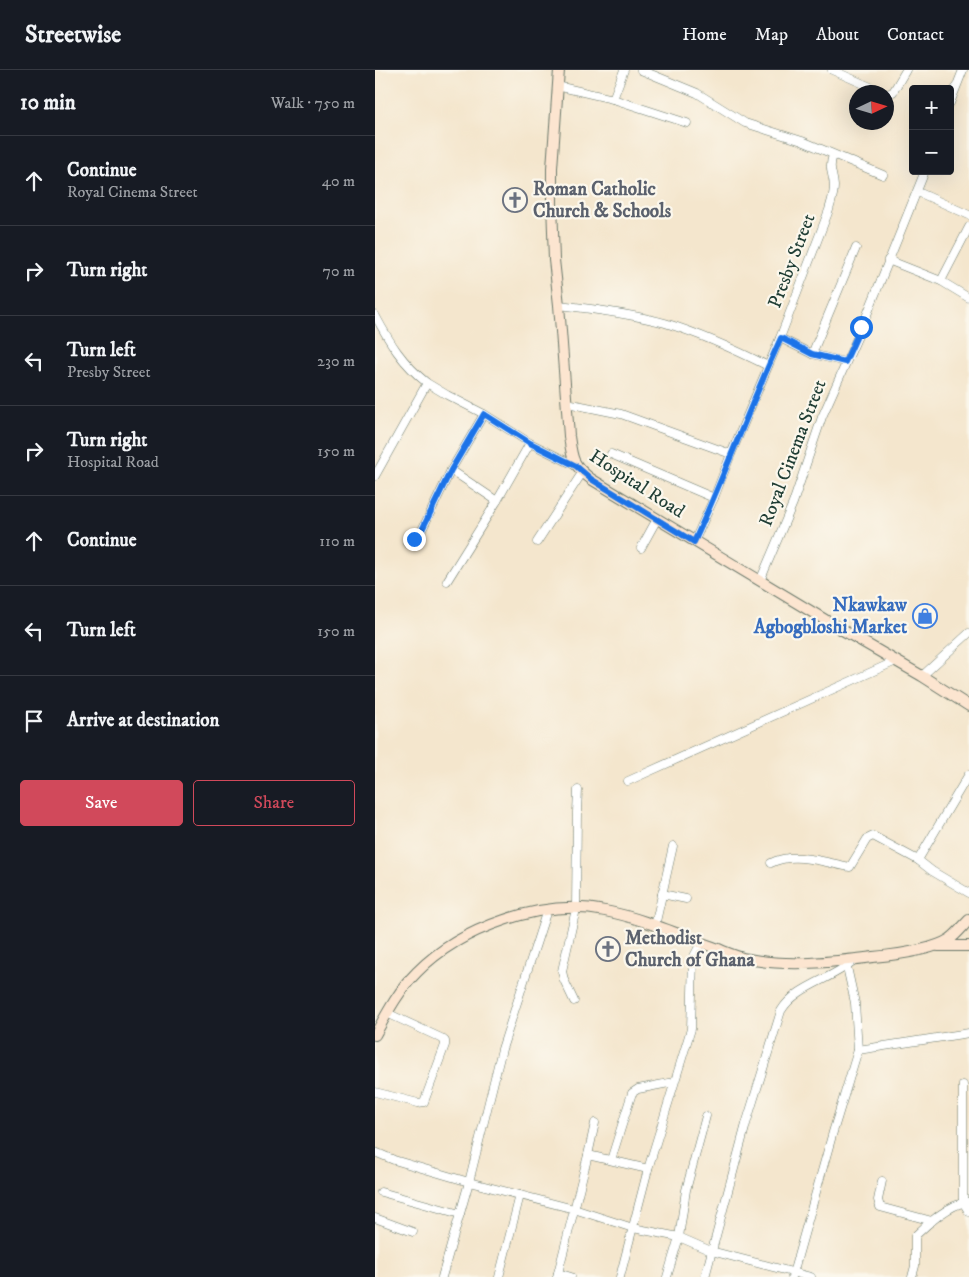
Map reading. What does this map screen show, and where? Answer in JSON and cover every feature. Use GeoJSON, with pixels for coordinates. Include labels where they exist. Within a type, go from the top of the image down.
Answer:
{"type":"FeatureCollection","features":[{"type":"Feature","properties":{"kind":"street","name":"Hospital Road"},"geometry":{"type":"LineString","coordinates":[[559,70],[552,168],[554,260],[571,455],[579,469],[694,542],[819,617],[923,676],[969,706]]}},
{"type":"Feature","properties":{"kind":"street"},"geometry":{"type":"LineString","coordinates":[[613,99],[624,70]]}},
{"type":"Feature","properties":{"kind":"street"},"geometry":{"type":"LineString","coordinates":[[641,70],[697,93],[745,123],[802,141],[883,175]]}},
{"type":"Feature","properties":{"kind":"street"},"geometry":{"type":"LineString","coordinates":[[832,70],[866,85]]}},
{"type":"Feature","properties":{"kind":"street"},"geometry":{"type":"LineString","coordinates":[[894,90],[906,70]]}},
{"type":"Feature","properties":{"kind":"street"},"geometry":{"type":"LineString","coordinates":[[954,93],[963,70]]}},
{"type":"Feature","properties":{"kind":"street"},"geometry":{"type":"LineString","coordinates":[[557,86],[613,99],[687,123]]}},
{"type":"Feature","properties":{"kind":"street","name":"Presby Street"},"geometry":{"type":"LineString","coordinates":[[694,542],[781,338],[829,210],[834,192],[834,184],[829,166],[833,155]]}},
{"type":"Feature","properties":{"kind":"street","name":"Royal Cinema Street"},"geometry":{"type":"LineString","coordinates":[[759,581],[793,503],[823,417],[845,362],[924,175]]}},
{"type":"Feature","properties":{"kind":"street"},"geometry":{"type":"LineString","coordinates":[[918,192],[969,215]]}},
{"type":"Feature","properties":{"kind":"street"},"geometry":{"type":"LineString","coordinates":[[941,281],[969,226]]}},
{"type":"Feature","properties":{"kind":"street"},"geometry":{"type":"LineString","coordinates":[[812,354],[856,248]]}},
{"type":"Feature","properties":{"kind":"street"},"geometry":{"type":"LineString","coordinates":[[889,260],[941,281],[969,298]]}},
{"type":"Feature","properties":{"kind":"street"},"geometry":{"type":"LineString","coordinates":[[559,305],[665,323],[720,342],[768,366]]}},
{"type":"Feature","properties":{"kind":"street"},"geometry":{"type":"LineString","coordinates":[[375,315],[398,355],[411,370],[427,383],[484,414],[530,443],[579,469],[537,542]]}},
{"type":"Feature","properties":{"kind":"street"},"geometry":{"type":"LineString","coordinates":[[781,338],[812,354],[845,362]]}},
{"type":"Feature","properties":{"kind":"street"},"geometry":{"type":"LineString","coordinates":[[376,472],[427,383]]}},
{"type":"Feature","properties":{"kind":"street"},"geometry":{"type":"LineString","coordinates":[[567,403],[621,414],[731,454]]}},
{"type":"Feature","properties":{"kind":"street"},"geometry":{"type":"LineString","coordinates":[[407,543],[420,534],[451,470],[484,414]]}},
{"type":"Feature","properties":{"kind":"street"},"geometry":{"type":"LineString","coordinates":[[447,581],[497,501],[530,443]]}},
{"type":"Feature","properties":{"kind":"street"},"geometry":{"type":"LineString","coordinates":[[611,454],[714,498]]}},
{"type":"Feature","properties":{"kind":"street"},"geometry":{"type":"LineString","coordinates":[[451,470],[497,501]]}},
{"type":"Feature","properties":{"kind":"street"},"geometry":{"type":"LineString","coordinates":[[641,548],[657,519]]}},
{"type":"Feature","properties":{"kind":"street"},"geometry":{"type":"LineString","coordinates":[[923,676],[969,633]]}},
{"type":"Feature","properties":{"kind":"street"},"geometry":{"type":"LineString","coordinates":[[628,781],[896,661]]}},
{"type":"Feature","properties":{"kind":"street"},"geometry":{"type":"LineString","coordinates":[[918,860],[969,774]]}},
{"type":"Feature","properties":{"kind":"street"},"geometry":{"type":"LineString","coordinates":[[574,1001],[562,971],[575,908],[579,790]]}},
{"type":"Feature","properties":{"kind":"street"},"geometry":{"type":"LineString","coordinates":[[771,863],[790,858],[817,859],[850,867],[867,839],[873,836],[918,860],[932,871],[969,893]]}},
{"type":"Feature","properties":{"kind":"street"},"geometry":{"type":"LineString","coordinates":[[655,926],[673,846]]}},
{"type":"Feature","properties":{"kind":"street"},"geometry":{"type":"LineString","coordinates":[[662,894],[686,900]]}},
{"type":"Feature","properties":{"kind":"street"},"geometry":{"type":"LineString","coordinates":[[375,1035],[397,996],[417,972],[461,939],[498,921],[514,916],[547,910],[575,908],[604,910],[747,959],[794,963],[885,956],[941,944],[951,938],[969,920]]}},
{"type":"Feature","properties":{"kind":"street"},"geometry":{"type":"LineString","coordinates":[[442,1277],[469,1182],[502,1049],[547,910]]}},
{"type":"Feature","properties":{"kind":"street"},"geometry":{"type":"LineString","coordinates":[[620,1277],[648,1169],[691,1028],[693,958],[701,943]]}},
{"type":"Feature","properties":{"kind":"street"},"geometry":{"type":"LineString","coordinates":[[931,946],[969,946]]}},
{"type":"Feature","properties":{"kind":"street"},"geometry":{"type":"LineString","coordinates":[[705,1277],[746,1124],[781,1011],[786,1004],[818,981],[847,967],[855,959]]}},
{"type":"Feature","properties":{"kind":"street"},"geometry":{"type":"LineString","coordinates":[[793,1274],[858,1050],[855,1003],[847,967]]}},
{"type":"Feature","properties":{"kind":"street"},"geometry":{"type":"LineString","coordinates":[[375,1092],[418,1104],[424,1102],[445,1045],[445,1040],[387,1013]]}},
{"type":"Feature","properties":{"kind":"street"},"geometry":{"type":"LineString","coordinates":[[858,1050],[969,1033]]}},
{"type":"Feature","properties":{"kind":"street"},"geometry":{"type":"LineString","coordinates":[[611,1160],[632,1093],[638,1089],[674,1082]]}},
{"type":"Feature","properties":{"kind":"street"},"geometry":{"type":"LineString","coordinates":[[963,1085],[966,1202],[969,1212]]}},
{"type":"Feature","properties":{"kind":"street"},"geometry":{"type":"LineString","coordinates":[[667,1277],[679,1237],[686,1190],[706,1116]]}},
{"type":"Feature","properties":{"kind":"street"},"geometry":{"type":"LineString","coordinates":[[571,1277],[557,1275],[595,1123]]}},
{"type":"Feature","properties":{"kind":"street"},"geometry":{"type":"LineString","coordinates":[[375,1152],[395,1160],[469,1182],[574,1209],[633,1228],[679,1237],[711,1251],[793,1274],[811,1277]]}},
{"type":"Feature","properties":{"kind":"street"},"geometry":{"type":"LineString","coordinates":[[588,1155],[648,1169]]}},
{"type":"Feature","properties":{"kind":"street"},"geometry":{"type":"LineString","coordinates":[[882,1181],[878,1200],[880,1207],[932,1222]]}},
{"type":"Feature","properties":{"kind":"street"},"geometry":{"type":"LineString","coordinates":[[381,1192],[460,1214]]}},
{"type":"Feature","properties":{"kind":"street"},"geometry":{"type":"LineString","coordinates":[[499,1277],[520,1195]]}},
{"type":"Feature","properties":{"kind":"street"},"geometry":{"type":"LineString","coordinates":[[912,1277],[915,1266],[915,1236],[932,1222],[966,1202]]}},
{"type":"Feature","properties":{"kind":"street"},"geometry":{"type":"LineString","coordinates":[[375,1218],[413,1232]]}},
{"type":"Feature","properties":{"kind":"place","name":"Roman Catholic Church & Schools"},"geometry":{"type":"Point","coordinates":[515,200]}},
{"type":"Feature","properties":{"kind":"place","name":"Nkawkaw Agbogbloshi Market"},"geometry":{"type":"Point","coordinates":[925,616]}},
{"type":"Feature","properties":{"kind":"place","name":"Methodist Church of Ghana"},"geometry":{"type":"Point","coordinates":[608,949]}},
{"type":"Feature","properties":{"kind":"route"},"geometry":{"type":"LineString","coordinates":[[414,539],[420,534],[451,470],[484,414],[530,443],[576,466],[591,479],[694,542],[781,338],[812,354],[845,362],[861,327]]}}]}
